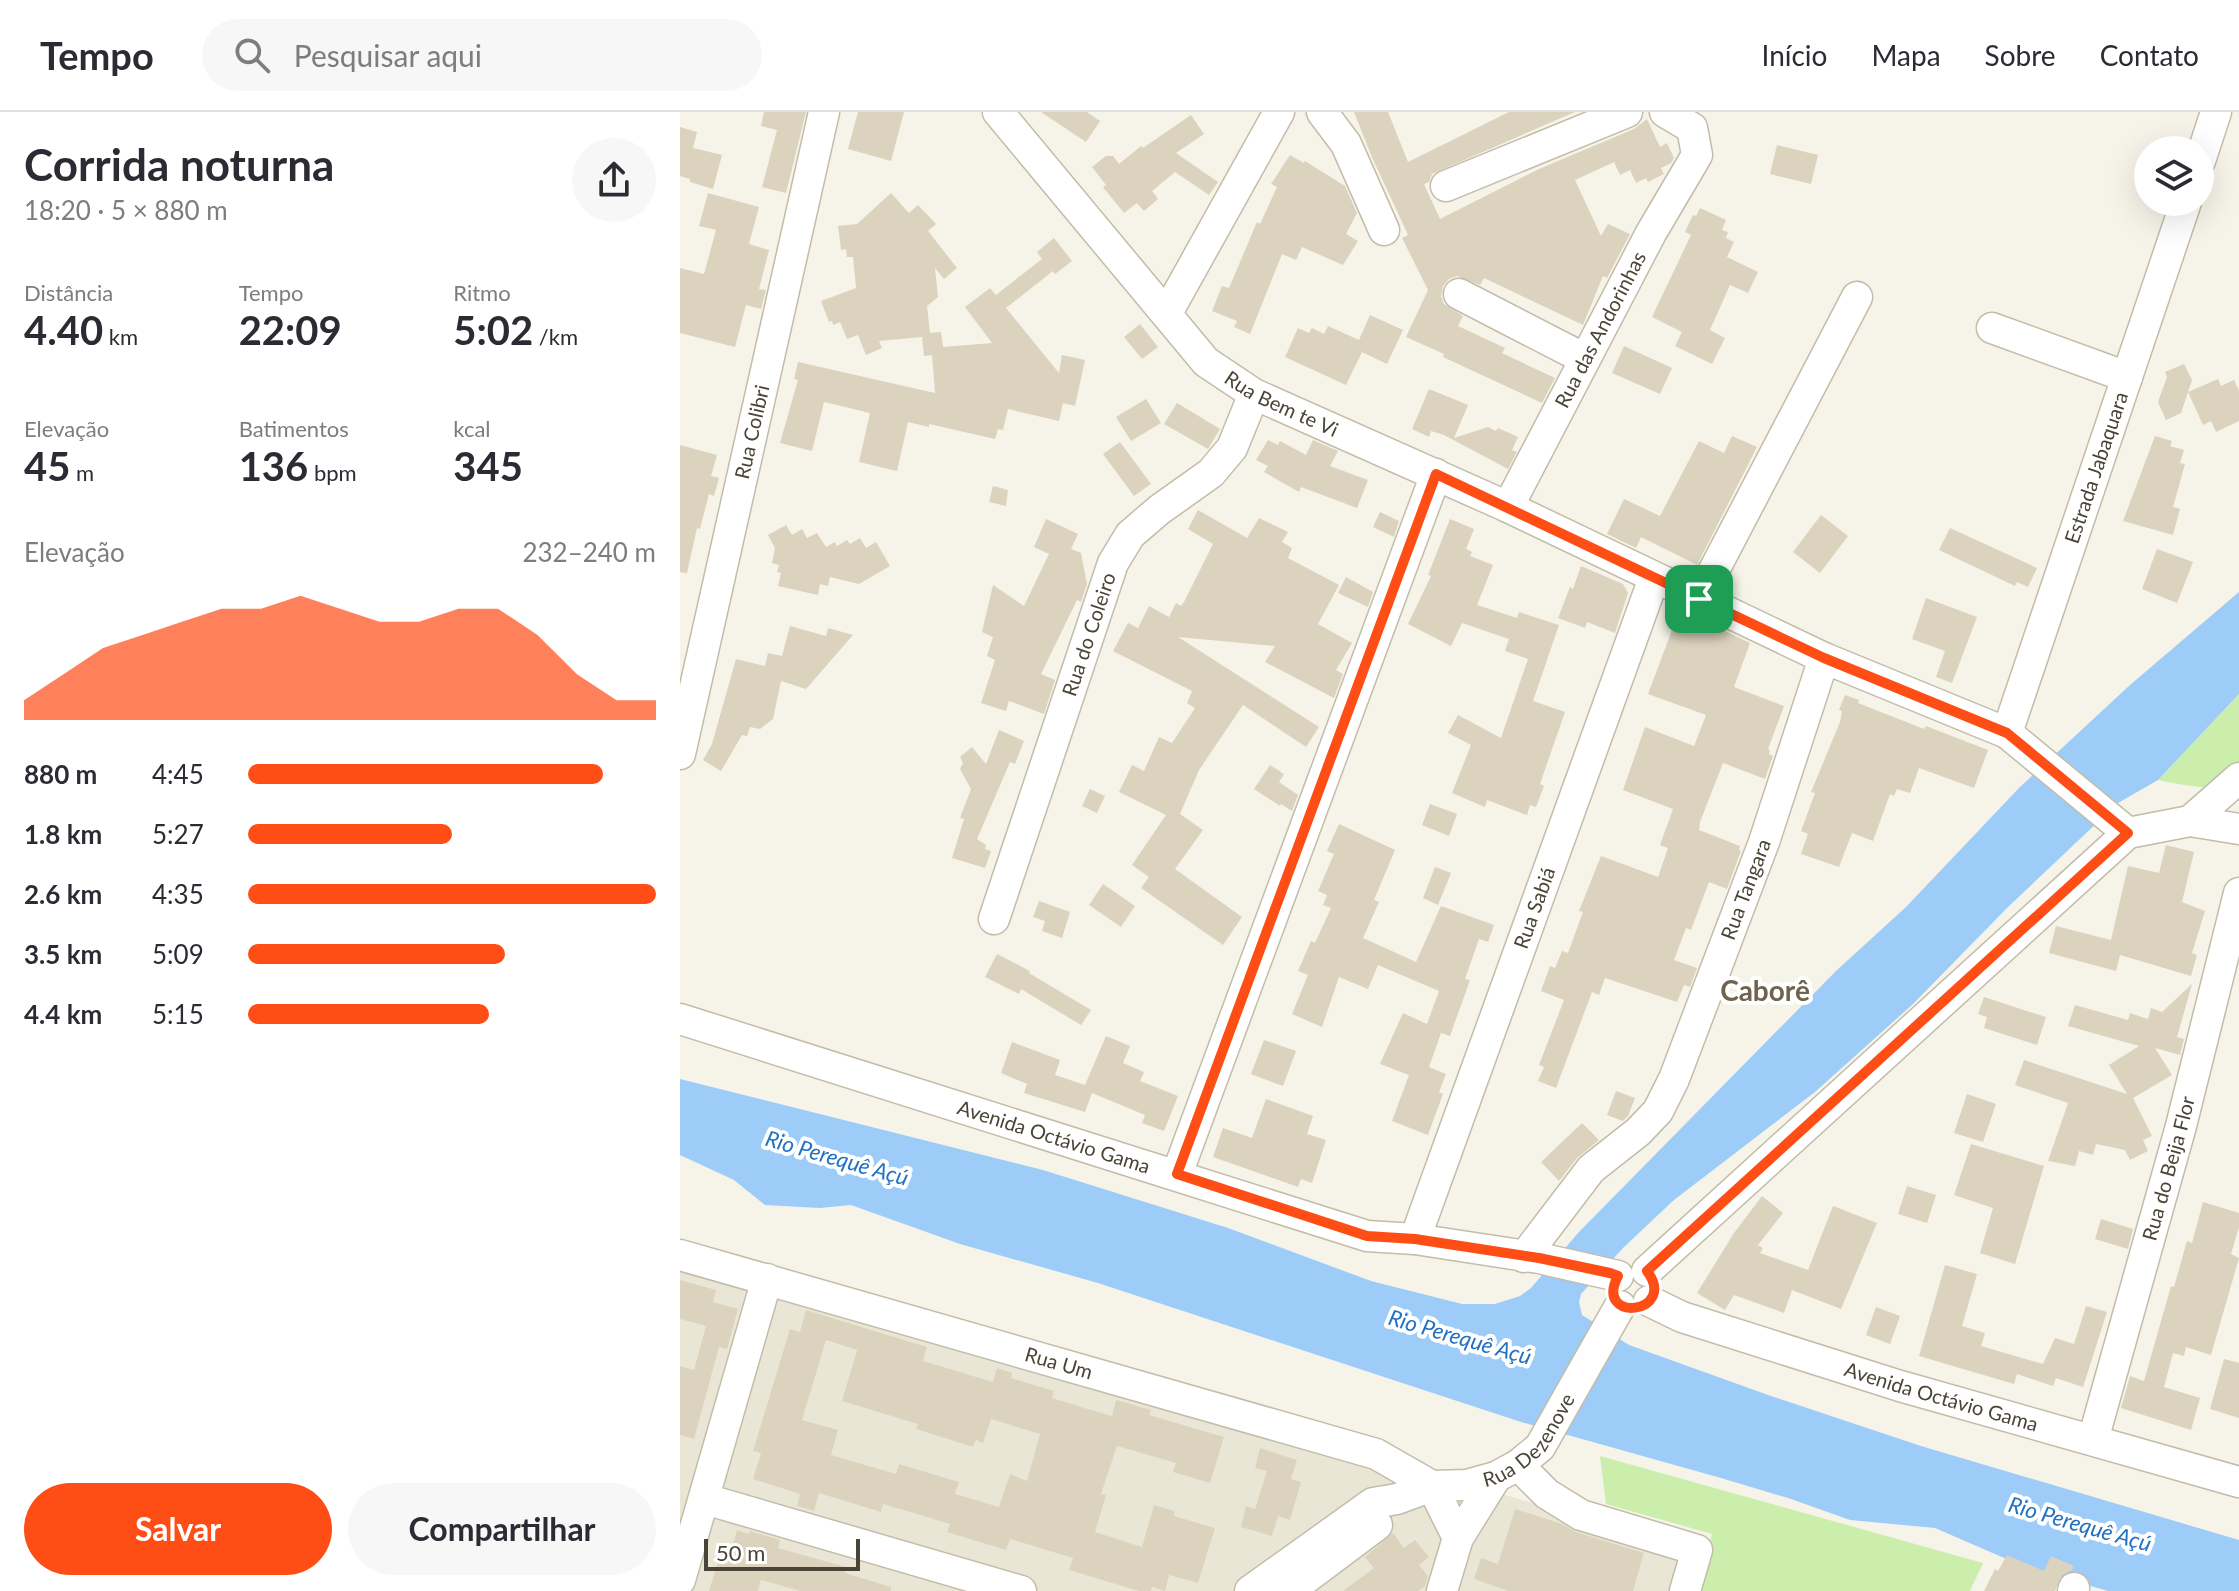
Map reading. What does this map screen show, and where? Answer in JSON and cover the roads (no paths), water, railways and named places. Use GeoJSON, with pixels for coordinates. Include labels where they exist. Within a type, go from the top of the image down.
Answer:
{"type":"FeatureCollection","features":[{"type":"Feature","properties":{"kind":"street","name":"Rua Colibri"},"geometry":{"type":"LineString","coordinates":[[680,754],[824,112]]}},
{"type":"Feature","properties":{"kind":"street","name":"Rua Bem te Vi"},"geometry":{"type":"LineString","coordinates":[[998,112],[1206,362],[1254,394],[1508,507],[1824,658],[2007,733],[2128,833]]}},
{"type":"Feature","properties":{"kind":"street"},"geometry":{"type":"LineString","coordinates":[[1167,313],[1279,112]]}},
{"type":"Feature","properties":{"kind":"street"},"geometry":{"type":"LineString","coordinates":[[1322,112],[1346,144],[1384,230]]}},
{"type":"Feature","properties":{"kind":"street"},"geometry":{"type":"LineString","coordinates":[[1446,186],[1627,112]]}},
{"type":"Feature","properties":{"kind":"street"},"geometry":{"type":"LineString","coordinates":[[1665,112],[1693,132]]}},
{"type":"Feature","properties":{"kind":"street"},"geometry":{"type":"LineString","coordinates":[[2208,136],[2216,112]]}},
{"type":"Feature","properties":{"kind":"street","name":"Rua das Andorinhas"},"geometry":{"type":"LineString","coordinates":[[1508,507],[1651,233],[1693,132]]}},
{"type":"Feature","properties":{"kind":"street","name":"Estrada Jabaquara"},"geometry":{"type":"LineString","coordinates":[[2007,733],[2181,216]]}},
{"type":"Feature","properties":{"kind":"street"},"geometry":{"type":"LineString","coordinates":[[1459,294],[1585,359]]}},
{"type":"Feature","properties":{"kind":"street"},"geometry":{"type":"LineString","coordinates":[[1699,599],[1857,297]]}},
{"type":"Feature","properties":{"kind":"street"},"geometry":{"type":"LineString","coordinates":[[1992,328],[2127,377]]}},
{"type":"Feature","properties":{"kind":"street","name":"Rua do Coleiro"},"geometry":{"type":"LineString","coordinates":[[994,919],[1113,563],[1130,535],[1211,473],[1232,448],[1254,394]]}},
{"type":"Feature","properties":{"kind":"street"},"geometry":{"type":"LineString","coordinates":[[1177,1174],[1436,474]]}},
{"type":"Feature","properties":{"kind":"street","name":"Rua Sabiá"},"geometry":{"type":"LineString","coordinates":[[1415,1239],[1654,578]]}},
{"type":"Feature","properties":{"kind":"street","name":"Rua Tangara"},"geometry":{"type":"LineString","coordinates":[[1531,1258],[1591,1169],[1638,1132],[1658,1111],[1674,1079],[1764,842],[1824,658]]}},
{"type":"Feature","properties":{"kind":"street"},"geometry":{"type":"LineString","coordinates":[[2190,821],[2239,778]]}},
{"type":"Feature","properties":{"kind":"street"},"geometry":{"type":"LineString","coordinates":[[2128,833],[2190,821],[2239,829]]}},
{"type":"Feature","properties":{"kind":"street","name":"Rua Dezenove"},"geometry":{"type":"LineString","coordinates":[[1250,1591],[1373,1503],[1397,1499],[1432,1486],[1467,1485],[1518,1463],[1627,1291],[2128,833]]}},
{"type":"Feature","properties":{"kind":"street","name":"Rua do Beija Flor"},"geometry":{"type":"LineString","coordinates":[[2093,1440],[2181,1126],[2239,893]]}},
{"type":"Feature","properties":{"kind":"street","name":"Avenida Octávio Gama"},"geometry":{"type":"LineString","coordinates":[[680,1019],[1367,1236],[1415,1239],[1531,1258],[1627,1291],[1682,1317],[1900,1386],[2239,1482]]}},
{"type":"Feature","properties":{"kind":"street","name":"Rua Um"},"geometry":{"type":"LineString","coordinates":[[680,1255],[1376,1454],[1432,1486]]}},
{"type":"Feature","properties":{"kind":"street"},"geometry":{"type":"LineString","coordinates":[[680,1580],[767,1279]]}},
{"type":"Feature","properties":{"kind":"street"},"geometry":{"type":"LineString","coordinates":[[1442,1591],[1458,1538],[1518,1463],[1547,1494],[1581,1515],[1697,1550],[1685,1591]]}},
{"type":"Feature","properties":{"kind":"street"},"geometry":{"type":"LineString","coordinates":[[1432,1486],[1458,1538]]}},
{"type":"Feature","properties":{"kind":"street"},"geometry":{"type":"LineString","coordinates":[[705,1499],[1021,1591]]}},
{"type":"Feature","properties":{"kind":"street","name":"Rua Dezenove"},"geometry":{"type":"LineString","coordinates":[[1289,1591],[1382,1521],[1397,1499]]}},
{"type":"Feature","properties":{"kind":"water","name":"Rio Perequê Açú"},"geometry":{"type":"Polygon","coordinates":[[[2239,592],[2239,694],[2158,780],[2118,803],[2008,907],[1913,1004],[1815,1092],[1674,1200],[1624,1247],[1581,1294],[1579,1302],[1582,1315],[1629,1345],[1921,1446],[2239,1540],[2239,1591],[2108,1591],[2025,1567],[1935,1528],[1850,1520],[1721,1478],[1521,1422],[1098,1283],[960,1244],[851,1205],[820,1208],[765,1205],[734,1180],[680,1155],[680,1079],[1043,1170],[1228,1228],[1371,1281],[1462,1304],[1495,1304],[1520,1296],[1836,971],[1906,907],[2019,788],[2130,685],[2239,592]]]}},
{"type":"Feature","properties":{"kind":"district","name":"Caborê"},"geometry":{"type":"Point","coordinates":[1765,991]}}]}
